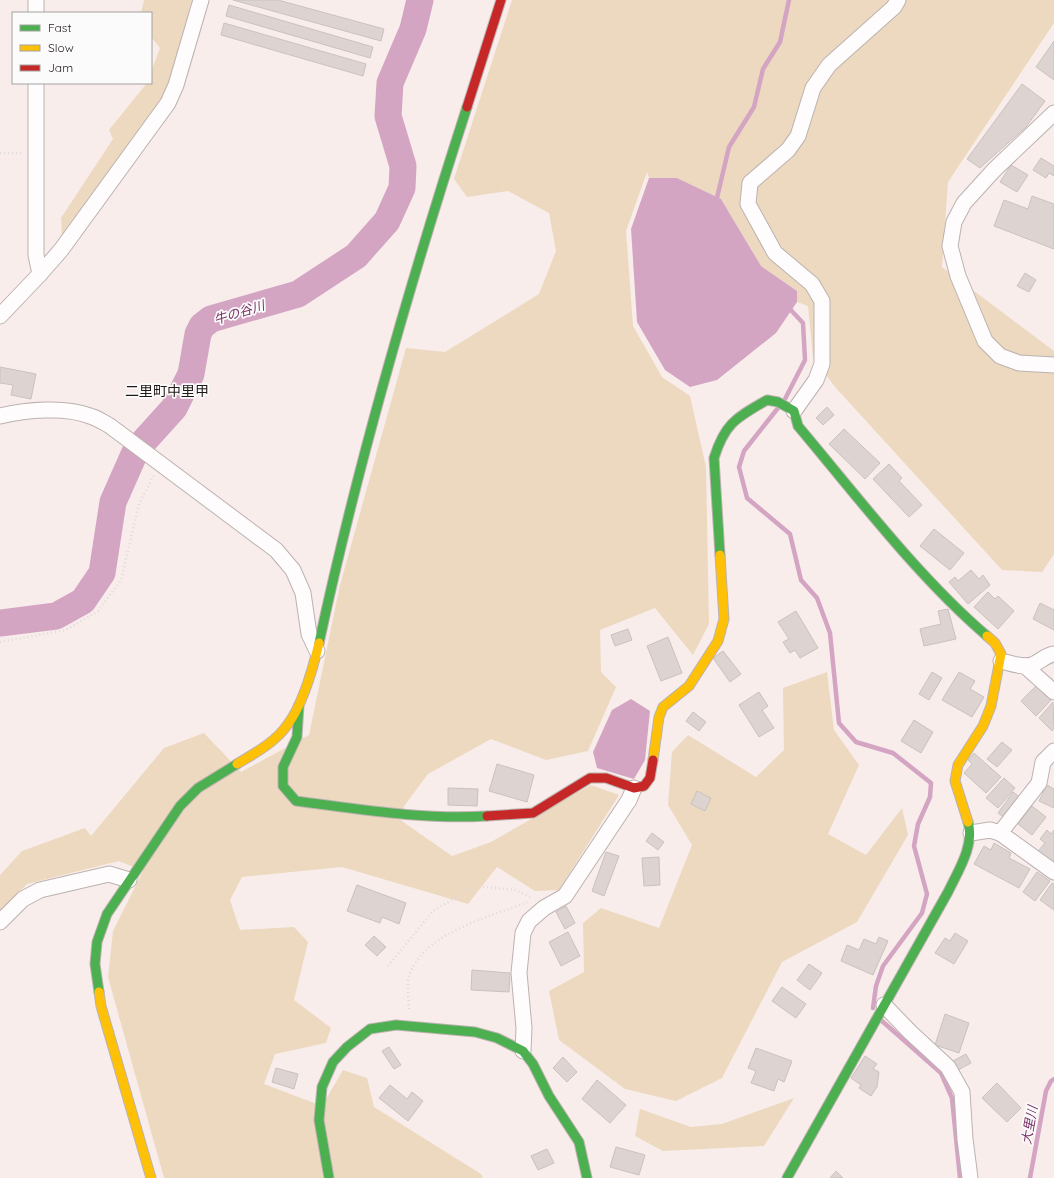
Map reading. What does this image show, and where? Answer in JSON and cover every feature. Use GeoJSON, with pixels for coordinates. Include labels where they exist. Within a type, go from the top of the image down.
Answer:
{"type":"FeatureCollection","features":[{"type":"Feature","properties":{"kind":"street"},"geometry":{"type":"LineString","coordinates":[[36,0],[36,12]]}},
{"type":"Feature","properties":{"kind":"street"},"geometry":{"type":"LineString","coordinates":[[0,316],[61,250],[168,103],[176,85],[201,0]]}},
{"type":"Feature","properties":{"kind":"street"},"geometry":{"type":"LineString","coordinates":[[151,1178],[101,1006],[95,964],[97,942],[107,914],[128,880],[180,806],[198,788],[267,745],[288,726],[299,705],[317,651],[337,560],[393,353],[456,138],[501,0]]}},
{"type":"Feature","properties":{"kind":"street"},"geometry":{"type":"LineString","coordinates":[[791,409],[816,380],[822,364],[822,301],[812,284],[775,253],[748,204],[750,183],[788,150],[798,136],[813,88],[829,65],[894,7],[898,0]]}},
{"type":"Feature","properties":{"kind":"street"},"geometry":{"type":"LineString","coordinates":[[36,84],[36,255],[40,274]]}},
{"type":"Feature","properties":{"kind":"street"},"geometry":{"type":"LineString","coordinates":[[1054,113],[994,170],[964,204],[954,222],[950,246],[958,276],[984,341],[1000,356],[1019,363],[1054,365]]}},
{"type":"Feature","properties":{"kind":"street"},"geometry":{"type":"LineString","coordinates":[[299,705],[297,737],[283,767],[282,786],[296,801],[372,811],[454,818],[533,813],[590,778],[606,778],[634,788],[644,786],[650,778],[659,717],[664,707],[689,686],[718,641],[724,619],[714,458],[719,439],[732,421],[767,400],[778,402],[791,409],[798,426],[916,566],[967,619],[995,643],[1001,654],[1001,661],[992,706],[982,726],[958,765],[955,781],[970,833],[963,860],[948,892],[787,1178]]}},
{"type":"Feature","properties":{"kind":"street"},"geometry":{"type":"LineString","coordinates":[[0,416],[19,412],[68,411],[89,415],[110,426],[126,437],[276,550],[293,570],[303,593],[309,634],[317,651]]}},
{"type":"Feature","properties":{"kind":"street"},"geometry":{"type":"LineString","coordinates":[[1001,661],[1025,666],[1032,665],[1049,654],[1054,654]]}},
{"type":"Feature","properties":{"kind":"street"},"geometry":{"type":"LineString","coordinates":[[1025,666],[1054,692]]}},
{"type":"Feature","properties":{"kind":"street"},"geometry":{"type":"LineString","coordinates":[[1000,833],[1039,783],[1043,762],[1054,751]]}},
{"type":"Feature","properties":{"kind":"street"},"geometry":{"type":"LineString","coordinates":[[523,1051],[524,1028],[519,973],[523,933],[529,921],[544,908],[565,896],[629,800],[634,788]]}},
{"type":"Feature","properties":{"kind":"street"},"geometry":{"type":"LineString","coordinates":[[970,833],[990,830],[1000,833],[1054,872]]}},
{"type":"Feature","properties":{"kind":"street"},"geometry":{"type":"LineString","coordinates":[[0,922],[23,898],[40,890],[109,874],[128,880]]}},
{"type":"Feature","properties":{"kind":"street"},"geometry":{"type":"LineString","coordinates":[[884,1005],[910,1032],[948,1067],[962,1092],[965,1139],[970,1178]]}},
{"type":"Feature","properties":{"kind":"street"},"geometry":{"type":"LineString","coordinates":[[329,1178],[319,1120],[322,1088],[333,1062],[347,1047],[370,1029],[396,1025],[475,1032],[497,1038],[523,1051],[533,1064],[549,1096],[579,1142],[587,1178]]}},
{"type":"Feature","properties":{"kind":"path"},"geometry":{"type":"LineString","coordinates":[[0,153],[36,152]]}},
{"type":"Feature","properties":{"kind":"path"},"geometry":{"type":"LineString","coordinates":[[0,642],[66,630],[98,611],[121,580],[139,504],[160,464]]}},
{"type":"Feature","properties":{"kind":"path"},"geometry":{"type":"LineString","coordinates":[[388,966],[433,911],[476,886],[516,890],[534,899],[446,934],[424,952],[410,974],[408,1026]]}},
{"type":"Feature","properties":{"kind":"shaded area"},"geometry":{"type":"Polygon","coordinates":[[[144,0],[192,0],[169,89],[62,237],[61,218],[113,139],[109,130],[146,84],[152,84],[152,69],[160,48],[152,38],[152,12],[141,12],[144,0]]]}},
{"type":"Feature","properties":{"kind":"shaded area"},"geometry":{"type":"Polygon","coordinates":[[[512,0],[1054,0],[1054,23],[948,182],[942,267],[1054,351],[1054,554],[1042,572],[1002,570],[836,388],[813,358],[808,306],[797,302],[797,291],[761,266],[721,199],[677,178],[649,178],[647,172],[626,231],[633,326],[662,377],[690,396],[706,467],[709,624],[693,655],[655,608],[600,630],[601,672],[616,687],[588,751],[546,760],[491,739],[428,774],[396,817],[452,856],[491,842],[591,785],[619,795],[559,890],[535,891],[497,867],[468,904],[342,867],[242,877],[230,900],[240,930],[294,927],[308,942],[294,1000],[331,1028],[326,1043],[275,1054],[264,1084],[322,1106],[343,1070],[367,1078],[374,1107],[481,1174],[483,1178],[164,1178],[108,977],[113,931],[143,871],[119,861],[27,884],[0,912],[0,875],[22,851],[85,828],[91,836],[164,748],[204,733],[241,772],[309,735],[340,585],[406,348],[445,352],[539,294],[556,251],[549,213],[508,191],[467,197],[454,179],[512,0]]]}},
{"type":"Feature","properties":{"kind":"shaded area"},"geometry":{"type":"Polygon","coordinates":[[[649,178],[677,178],[721,199],[761,266],[797,291],[797,302],[776,333],[717,380],[690,387],[665,370],[637,322],[631,229],[649,178]]]}},
{"type":"Feature","properties":{"kind":"shaded area"},"geometry":{"type":"Polygon","coordinates":[[[827,672],[834,730],[859,765],[828,834],[866,855],[902,808],[908,835],[857,922],[782,962],[722,1078],[676,1101],[625,1089],[559,1040],[549,991],[584,972],[583,923],[601,908],[659,928],[692,845],[668,805],[672,752],[688,735],[756,777],[784,750],[783,688],[827,672]]]}},
{"type":"Feature","properties":{"kind":"shaded area"},"geometry":{"type":"Polygon","coordinates":[[[631,699],[650,711],[645,760],[634,779],[597,768],[593,752],[612,710],[631,699]]]}},
{"type":"Feature","properties":{"kind":"shaded area"},"geometry":{"type":"Polygon","coordinates":[[[794,1098],[764,1146],[663,1151],[635,1136],[640,1109],[691,1127],[722,1124],[794,1098]]]}},
{"type":"Feature","properties":{"kind":"building"},"geometry":{"type":"Polygon","coordinates":[[[233,0],[278,0],[384,29],[381,41],[233,0]]]}},
{"type":"Feature","properties":{"kind":"building"},"geometry":{"type":"Polygon","coordinates":[[[229,5],[373,47],[370,58],[226,16],[229,5]]]}},
{"type":"Feature","properties":{"kind":"building"},"geometry":{"type":"Polygon","coordinates":[[[224,23],[366,64],[363,76],[221,35],[224,23]]]}},
{"type":"Feature","properties":{"kind":"building"},"geometry":{"type":"Polygon","coordinates":[[[1054,41],[1054,80],[1036,67],[1054,41]]]}},
{"type":"Feature","properties":{"kind":"building"},"geometry":{"type":"Polygon","coordinates":[[[1022,84],[1045,101],[1026,127],[980,168],[967,159],[1022,84]]]}},
{"type":"Feature","properties":{"kind":"building"},"geometry":{"type":"Polygon","coordinates":[[[1041,158],[1054,166],[1054,176],[1049,173],[1046,178],[1033,170],[1041,158]]]}},
{"type":"Feature","properties":{"kind":"building"},"geometry":{"type":"Polygon","coordinates":[[[1011,165],[1028,175],[1017,192],[1000,182],[1011,165]]]}},
{"type":"Feature","properties":{"kind":"building"},"geometry":{"type":"Polygon","coordinates":[[[1032,196],[1054,204],[1054,249],[994,226],[1004,200],[1028,209],[1032,196]]]}},
{"type":"Feature","properties":{"kind":"building"},"geometry":{"type":"Polygon","coordinates":[[[1025,273],[1036,280],[1029,292],[1017,286],[1025,273]]]}},
{"type":"Feature","properties":{"kind":"building"},"geometry":{"type":"Polygon","coordinates":[[[0,367],[36,374],[31,399],[11,395],[13,385],[0,383],[0,367]]]}},
{"type":"Feature","properties":{"kind":"building"},"geometry":{"type":"Polygon","coordinates":[[[827,407],[834,415],[823,425],[816,418],[827,407]]]}},
{"type":"Feature","properties":{"kind":"building"},"geometry":{"type":"Polygon","coordinates":[[[844,429],[880,463],[865,479],[829,444],[844,429]]]}},
{"type":"Feature","properties":{"kind":"building"},"geometry":{"type":"Polygon","coordinates":[[[889,464],[902,478],[899,481],[922,505],[909,517],[873,479],[889,464]]]}},
{"type":"Feature","properties":{"kind":"building"},"geometry":{"type":"Polygon","coordinates":[[[934,529],[964,553],[950,570],[920,546],[934,529]]]}},
{"type":"Feature","properties":{"kind":"building"},"geometry":{"type":"Polygon","coordinates":[[[971,570],[979,579],[983,575],[990,585],[968,604],[949,582],[955,577],[958,581],[971,570]]]}},
{"type":"Feature","properties":{"kind":"building"},"geometry":{"type":"Polygon","coordinates":[[[988,592],[995,599],[998,596],[1014,611],[998,629],[974,607],[988,592]]]}},
{"type":"Feature","properties":{"kind":"building"},"geometry":{"type":"Polygon","coordinates":[[[1040,603],[1054,610],[1054,630],[1033,619],[1040,603]]]}},
{"type":"Feature","properties":{"kind":"building"},"geometry":{"type":"Polygon","coordinates":[[[948,609],[956,639],[924,646],[920,629],[941,624],[938,611],[948,609]]]}},
{"type":"Feature","properties":{"kind":"building"},"geometry":{"type":"Polygon","coordinates":[[[796,611],[818,648],[800,658],[795,650],[790,653],[783,642],[789,639],[778,622],[796,611]]]}},
{"type":"Feature","properties":{"kind":"building"},"geometry":{"type":"Polygon","coordinates":[[[628,629],[632,640],[615,646],[611,635],[628,629]]]}},
{"type":"Feature","properties":{"kind":"building"},"geometry":{"type":"Polygon","coordinates":[[[668,637],[682,673],[661,681],[647,646],[668,637]]]}},
{"type":"Feature","properties":{"kind":"building"},"geometry":{"type":"Polygon","coordinates":[[[723,651],[741,674],[730,682],[713,658],[723,651]]]}},
{"type":"Feature","properties":{"kind":"building"},"geometry":{"type":"Polygon","coordinates":[[[932,672],[942,678],[929,700],[919,694],[932,672]]]}},
{"type":"Feature","properties":{"kind":"building"},"geometry":{"type":"Polygon","coordinates":[[[959,672],[975,681],[970,689],[984,697],[972,717],[942,700],[959,672]]]}},
{"type":"Feature","properties":{"kind":"building"},"geometry":{"type":"Polygon","coordinates":[[[1036,686],[1051,700],[1036,716],[1021,701],[1036,686]]]}},
{"type":"Feature","properties":{"kind":"building"},"geometry":{"type":"Polygon","coordinates":[[[759,692],[768,706],[762,710],[774,728],[759,737],[739,705],[759,692]]]}},
{"type":"Feature","properties":{"kind":"building"},"geometry":{"type":"Polygon","coordinates":[[[1053,702],[1054,728],[1052,731],[1039,718],[1053,702]]]}},
{"type":"Feature","properties":{"kind":"building"},"geometry":{"type":"Polygon","coordinates":[[[693,712],[706,722],[699,731],[686,721],[693,712]]]}},
{"type":"Feature","properties":{"kind":"building"},"geometry":{"type":"Polygon","coordinates":[[[914,720],[933,732],[921,753],[901,741],[914,720]]]}},
{"type":"Feature","properties":{"kind":"building"},"geometry":{"type":"Polygon","coordinates":[[[1002,742],[1012,750],[997,767],[987,759],[1002,742]]]}},
{"type":"Feature","properties":{"kind":"building"},"geometry":{"type":"Polygon","coordinates":[[[974,753],[1001,777],[986,793],[964,773],[972,764],[968,760],[974,753]]]}},
{"type":"Feature","properties":{"kind":"building"},"geometry":{"type":"Polygon","coordinates":[[[497,764],[534,775],[527,802],[489,791],[497,764]]]}},
{"type":"Feature","properties":{"kind":"building"},"geometry":{"type":"Polygon","coordinates":[[[1004,778],[1015,788],[998,808],[986,798],[1004,778]]]}},
{"type":"Feature","properties":{"kind":"building"},"geometry":{"type":"Polygon","coordinates":[[[1047,785],[1054,789],[1054,808],[1039,801],[1047,785]]]}},
{"type":"Feature","properties":{"kind":"building"},"geometry":{"type":"Polygon","coordinates":[[[448,788],[478,789],[477,806],[448,805],[448,788]]]}},
{"type":"Feature","properties":{"kind":"building"},"geometry":{"type":"Polygon","coordinates":[[[697,791],[711,798],[705,811],[691,804],[697,791]]]}},
{"type":"Feature","properties":{"kind":"building"},"geometry":{"type":"Polygon","coordinates":[[[1013,792],[1021,798],[1006,819],[998,813],[1013,792]]]}},
{"type":"Feature","properties":{"kind":"building"},"geometry":{"type":"Polygon","coordinates":[[[1032,806],[1046,817],[1032,835],[1018,824],[1032,806]]]}},
{"type":"Feature","properties":{"kind":"building"},"geometry":{"type":"Polygon","coordinates":[[[1047,830],[1051,834],[1054,830],[1054,863],[1038,851],[1045,843],[1040,839],[1047,830]]]}},
{"type":"Feature","properties":{"kind":"building"},"geometry":{"type":"Polygon","coordinates":[[[652,833],[664,842],[658,850],[646,841],[652,833]]]}},
{"type":"Feature","properties":{"kind":"building"},"geometry":{"type":"Polygon","coordinates":[[[994,843],[1011,853],[1009,858],[1030,869],[1019,888],[974,864],[984,846],[991,850],[994,843]]]}},
{"type":"Feature","properties":{"kind":"building"},"geometry":{"type":"Polygon","coordinates":[[[606,852],[619,856],[604,896],[592,891],[606,852]]]}},
{"type":"Feature","properties":{"kind":"building"},"geometry":{"type":"Polygon","coordinates":[[[659,857],[660,885],[644,886],[642,858],[659,857]]]}},
{"type":"Feature","properties":{"kind":"building"},"geometry":{"type":"Polygon","coordinates":[[[1037,872],[1050,881],[1035,901],[1023,892],[1037,872]]]}},
{"type":"Feature","properties":{"kind":"building"},"geometry":{"type":"Polygon","coordinates":[[[1052,883],[1054,884],[1054,910],[1040,900],[1052,883]]]}},
{"type":"Feature","properties":{"kind":"building"},"geometry":{"type":"Polygon","coordinates":[[[357,885],[406,903],[399,924],[382,917],[380,923],[347,911],[357,885]]]}},
{"type":"Feature","properties":{"kind":"building"},"geometry":{"type":"Polygon","coordinates":[[[566,906],[575,923],[565,929],[556,912],[566,906]]]}},
{"type":"Feature","properties":{"kind":"building"},"geometry":{"type":"Polygon","coordinates":[[[568,932],[580,956],[561,966],[549,942],[568,932]]]}},
{"type":"Feature","properties":{"kind":"building"},"geometry":{"type":"Polygon","coordinates":[[[955,933],[968,941],[954,964],[935,953],[945,938],[950,941],[955,933]]]}},
{"type":"Feature","properties":{"kind":"building"},"geometry":{"type":"Polygon","coordinates":[[[374,936],[386,947],[377,956],[365,945],[374,936]]]}},
{"type":"Feature","properties":{"kind":"building"},"geometry":{"type":"Polygon","coordinates":[[[879,937],[888,941],[873,975],[841,961],[847,945],[859,950],[864,939],[876,944],[879,937]]]}},
{"type":"Feature","properties":{"kind":"building"},"geometry":{"type":"Polygon","coordinates":[[[809,964],[822,973],[810,990],[797,980],[809,964]]]}},
{"type":"Feature","properties":{"kind":"building"},"geometry":{"type":"Polygon","coordinates":[[[472,970],[510,973],[509,992],[471,990],[472,970]]]}},
{"type":"Feature","properties":{"kind":"building"},"geometry":{"type":"Polygon","coordinates":[[[782,987],[806,1004],[796,1018],[772,1001],[782,987]]]}},
{"type":"Feature","properties":{"kind":"building"},"geometry":{"type":"Polygon","coordinates":[[[945,1014],[969,1023],[959,1053],[935,1045],[945,1014]]]}},
{"type":"Feature","properties":{"kind":"building"},"geometry":{"type":"Polygon","coordinates":[[[389,1047],[401,1065],[394,1069],[382,1051],[389,1047]]]}},
{"type":"Feature","properties":{"kind":"building"},"geometry":{"type":"Polygon","coordinates":[[[756,1048],[792,1061],[784,1082],[778,1079],[774,1091],[751,1083],[756,1071],[748,1068],[756,1048]]]}},
{"type":"Feature","properties":{"kind":"building"},"geometry":{"type":"Polygon","coordinates":[[[966,1054],[971,1063],[958,1070],[953,1061],[966,1054]]]}},
{"type":"Feature","properties":{"kind":"building"},"geometry":{"type":"Polygon","coordinates":[[[865,1056],[877,1064],[873,1069],[879,1072],[877,1087],[871,1096],[859,1088],[861,1085],[851,1078],[865,1056]]]}},
{"type":"Feature","properties":{"kind":"building"},"geometry":{"type":"Polygon","coordinates":[[[563,1057],[577,1072],[567,1082],[553,1068],[563,1057]]]}},
{"type":"Feature","properties":{"kind":"building"},"geometry":{"type":"Polygon","coordinates":[[[276,1068],[298,1074],[294,1089],[272,1082],[276,1068]]]}},
{"type":"Feature","properties":{"kind":"building"},"geometry":{"type":"Polygon","coordinates":[[[597,1080],[626,1105],[610,1123],[582,1099],[597,1080]]]}},
{"type":"Feature","properties":{"kind":"building"},"geometry":{"type":"Polygon","coordinates":[[[997,1083],[1021,1108],[1007,1122],[982,1098],[997,1083]]]}},
{"type":"Feature","properties":{"kind":"building"},"geometry":{"type":"Polygon","coordinates":[[[390,1085],[407,1099],[412,1092],[423,1101],[408,1121],[379,1098],[390,1085]]]}},
{"type":"Feature","properties":{"kind":"building"},"geometry":{"type":"Polygon","coordinates":[[[616,1147],[645,1155],[639,1175],[610,1167],[616,1147]]]}},
{"type":"Feature","properties":{"kind":"building"},"geometry":{"type":"Polygon","coordinates":[[[547,1149],[554,1163],[538,1170],[531,1156],[547,1149]]]}},
{"type":"Feature","properties":{"kind":"building"},"geometry":{"type":"Polygon","coordinates":[[[836,1171],[843,1178],[830,1178],[836,1171]]]}},
{"type":"Feature","properties":{"kind":"waterway","name":"牛の谷川"},"geometry":{"type":"LineString","coordinates":[[0,623],[56,616],[83,601],[102,573],[113,502],[136,450],[174,408],[191,374],[198,334],[202,326],[211,319],[298,294],[356,256],[387,221],[402,188],[403,166],[388,116],[390,83],[413,29],[420,0]]}},
{"type":"Feature","properties":{"kind":"waterway"},"geometry":{"type":"LineString","coordinates":[[716,202],[729,147],[754,107],[763,69],[780,42],[789,0]]}},
{"type":"Feature","properties":{"kind":"waterway"},"geometry":{"type":"LineString","coordinates":[[785,399],[805,360],[803,323],[788,307]]}},
{"type":"Feature","properties":{"kind":"waterway"},"geometry":{"type":"LineString","coordinates":[[778,408],[744,451],[739,467],[747,498],[790,534],[801,580],[817,598],[830,633],[839,723],[856,742],[893,753],[931,783],[930,797],[918,824],[914,846],[927,894],[922,913],[883,966],[876,986],[873,1008]]}},
{"type":"Feature","properties":{"kind":"waterway"},"geometry":{"type":"LineString","coordinates":[[882,1021],[941,1073],[952,1098],[960,1178]]}},
{"type":"Feature","properties":{"kind":"waterway","name":"大里川"},"geometry":{"type":"LineString","coordinates":[[1030,1178],[1046,1091],[1051,1081],[1054,1079]]}},
{"type":"Feature","properties":{"kind":"traffic: fast"},"geometry":{"type":"LineString","coordinates":[[319,643],[334,575],[386,373],[425,240],[467,107]]}},
{"type":"Feature","properties":{"kind":"traffic: fast"},"geometry":{"type":"LineString","coordinates":[[720,555],[714,458],[718,446],[727,429],[740,417],[767,400],[778,402],[794,411],[798,426],[912,562],[961,613],[987,636]]}},
{"type":"Feature","properties":{"kind":"traffic: fast"},"geometry":{"type":"LineString","coordinates":[[299,705],[297,737],[283,767],[283,786],[296,801],[415,815],[463,817],[487,816]]}},
{"type":"Feature","properties":{"kind":"traffic: fast"},"geometry":{"type":"LineString","coordinates":[[99,992],[95,964],[97,942],[107,914],[180,806],[198,788],[237,764]]}},
{"type":"Feature","properties":{"kind":"traffic: fast"},"geometry":{"type":"LineString","coordinates":[[787,1178],[961,867],[969,840],[970,831],[968,822]]}},
{"type":"Feature","properties":{"kind":"traffic: fast"},"geometry":{"type":"LineString","coordinates":[[329,1178],[319,1120],[322,1087],[333,1062],[347,1047],[370,1029],[396,1025],[475,1032],[497,1038],[523,1051],[533,1064],[549,1096],[579,1142],[587,1178]]}},
{"type":"Feature","properties":{"kind":"traffic: slow"},"geometry":{"type":"LineString","coordinates":[[653,760],[659,717],[663,707],[689,686],[718,641],[724,619],[720,555]]}},
{"type":"Feature","properties":{"kind":"traffic: slow"},"geometry":{"type":"LineString","coordinates":[[968,822],[955,781],[958,765],[983,726],[991,706],[1001,654],[995,643],[987,636]]}},
{"type":"Feature","properties":{"kind":"traffic: slow"},"geometry":{"type":"LineString","coordinates":[[237,764],[271,742],[288,724],[303,696],[311,674],[319,643]]}},
{"type":"Feature","properties":{"kind":"traffic: slow"},"geometry":{"type":"LineString","coordinates":[[99,992],[101,1006],[151,1178]]}},
{"type":"Feature","properties":{"kind":"traffic: jam"},"geometry":{"type":"LineString","coordinates":[[467,107],[501,0]]}},
{"type":"Feature","properties":{"kind":"traffic: jam"},"geometry":{"type":"LineString","coordinates":[[487,816],[533,813],[590,778],[606,778],[634,788],[644,786],[650,778],[653,760]]}},
{"type":"Feature","properties":{"kind":"district","name":"二里町中里甲"},"geometry":{"type":"Point","coordinates":[167,391]}}]}
